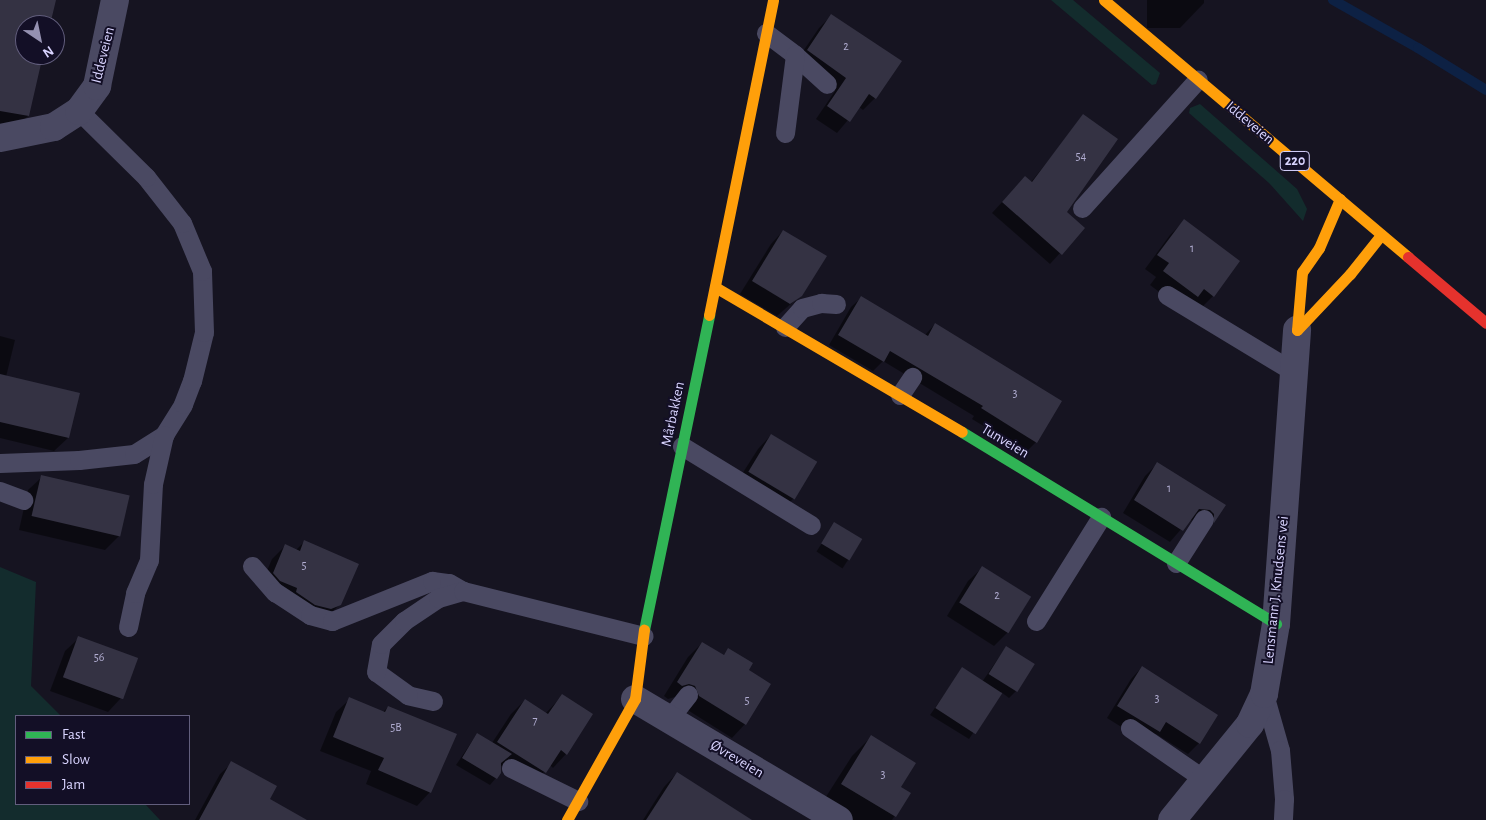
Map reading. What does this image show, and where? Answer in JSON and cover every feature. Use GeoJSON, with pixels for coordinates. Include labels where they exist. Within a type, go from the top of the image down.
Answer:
{"type":"FeatureCollection","features":[{"type":"Feature","properties":{"kind":"street","name":"Iddeveien"},"geometry":{"type":"LineString","coordinates":[[0,138],[54,127],[78,111],[97,86],[115,0]]}},
{"type":"Feature","properties":{"kind":"street","name":"Mårbakken"},"geometry":{"type":"LineString","coordinates":[[567,820],[635,699],[642,636],[773,0]]}},
{"type":"Feature","properties":{"kind":"street","name":"Iddeveien"},"geometry":{"type":"LineString","coordinates":[[1104,0],[1486,323]]}},
{"type":"Feature","properties":{"kind":"street","name":"Lensmann J. Knudsens vei"},"geometry":{"type":"LineString","coordinates":[[1172,820],[1250,724],[1264,694],[1276,624],[1302,272],[1319,248],[1340,199]]}},
{"type":"Feature","properties":{"kind":"street"},"geometry":{"type":"LineString","coordinates":[[1297,330],[1350,274],[1381,235]]}},
{"type":"Feature","properties":{"kind":"street","name":"Tunveien"},"geometry":{"type":"LineString","coordinates":[[715,288],[900,394],[1276,624]]}},
{"type":"Feature","properties":{"kind":"street","name":"Øvreveien"},"geometry":{"type":"LineString","coordinates":[[635,699],[839,820]]}},
{"type":"Feature","properties":{"kind":"lane"},"geometry":{"type":"LineString","coordinates":[[766,33],[795,55],[827,84]]}},
{"type":"Feature","properties":{"kind":"lane"},"geometry":{"type":"LineString","coordinates":[[785,133],[795,55]]}},
{"type":"Feature","properties":{"kind":"lane"},"geometry":{"type":"LineString","coordinates":[[1082,208],[1198,79]]}},
{"type":"Feature","properties":{"kind":"lane"},"geometry":{"type":"LineString","coordinates":[[78,111],[146,177],[182,223],[202,271],[204,332],[186,396],[164,435],[153,484],[149,560],[135,593],[128,627]]}},
{"type":"Feature","properties":{"kind":"lane"},"geometry":{"type":"LineString","coordinates":[[1167,295],[1294,372]]}},
{"type":"Feature","properties":{"kind":"lane"},"geometry":{"type":"LineString","coordinates":[[785,327],[802,308],[821,303],[836,304]]}},
{"type":"Feature","properties":{"kind":"lane"},"geometry":{"type":"LineString","coordinates":[[900,394],[912,377]]}},
{"type":"Feature","properties":{"kind":"lane"},"geometry":{"type":"LineString","coordinates":[[0,463],[79,460],[134,454],[164,435]]}},
{"type":"Feature","properties":{"kind":"lane"},"geometry":{"type":"LineString","coordinates":[[682,446],[811,525]]}},
{"type":"Feature","properties":{"kind":"lane"},"geometry":{"type":"LineString","coordinates":[[0,491],[23,500]]}},
{"type":"Feature","properties":{"kind":"lane"},"geometry":{"type":"LineString","coordinates":[[1036,621],[1101,517]]}},
{"type":"Feature","properties":{"kind":"lane"},"geometry":{"type":"LineString","coordinates":[[1176,563],[1204,519]]}},
{"type":"Feature","properties":{"kind":"lane"},"geometry":{"type":"LineString","coordinates":[[252,566],[274,592],[310,615],[332,621],[432,581],[449,583],[463,591],[642,636]]}},
{"type":"Feature","properties":{"kind":"lane"},"geometry":{"type":"LineString","coordinates":[[433,701],[408,695],[376,672],[381,644],[404,621],[438,598],[463,591]]}},
{"type":"Feature","properties":{"kind":"lane"},"geometry":{"type":"LineString","coordinates":[[1264,694],[1280,750],[1284,799],[1283,820]]}},
{"type":"Feature","properties":{"kind":"lane"},"geometry":{"type":"LineString","coordinates":[[669,719],[688,695]]}},
{"type":"Feature","properties":{"kind":"lane"},"geometry":{"type":"LineString","coordinates":[[1130,728],[1205,780]]}},
{"type":"Feature","properties":{"kind":"lane"},"geometry":{"type":"LineString","coordinates":[[511,768],[578,801]]}},
{"type":"Feature","properties":{"kind":"green space"},"geometry":{"type":"Polygon","coordinates":[[[1051,0],[1073,0],[1160,73],[1156,84],[1152,85],[1051,0]]]}},
{"type":"Feature","properties":{"kind":"green space"},"geometry":{"type":"Polygon","coordinates":[[[1200,104],[1297,189],[1307,209],[1303,221],[1269,183],[1189,113],[1190,108],[1200,104]]]}},
{"type":"Feature","properties":{"kind":"green space"},"geometry":{"type":"Polygon","coordinates":[[[0,567],[36,582],[31,686],[60,715],[15,715],[15,805],[146,805],[160,820],[0,820],[0,567]]]}},
{"type":"Feature","properties":{"kind":"building"},"geometry":{"type":"Polygon","coordinates":[[[0,0],[56,0],[52,15],[15,15],[15,65],[41,65],[29,116],[0,111],[0,0]]]}},
{"type":"Feature","properties":{"kind":"building"},"geometry":{"type":"Polygon","coordinates":[[[831,14],[902,61],[876,99],[869,94],[850,122],[827,106],[846,78],[807,50],[831,14]]]}},
{"type":"Feature","properties":{"kind":"building"},"geometry":{"type":"Polygon","coordinates":[[[1083,114],[1118,139],[1067,212],[1085,228],[1062,255],[1002,202],[1025,176],[1032,182],[1083,114]]]}},
{"type":"Feature","properties":{"kind":"building"},"geometry":{"type":"Polygon","coordinates":[[[1184,219],[1240,261],[1214,297],[1204,289],[1198,297],[1163,271],[1169,263],[1157,255],[1184,219]]]}},
{"type":"Feature","properties":{"kind":"building"},"geometry":{"type":"Polygon","coordinates":[[[783,230],[827,256],[802,296],[790,304],[752,281],[783,230]]]}},
{"type":"Feature","properties":{"kind":"building"},"geometry":{"type":"Polygon","coordinates":[[[861,296],[928,336],[935,323],[1062,401],[1037,443],[981,408],[983,406],[890,351],[884,362],[838,335],[861,296]]]}},
{"type":"Feature","properties":{"kind":"building"},"geometry":{"type":"Polygon","coordinates":[[[0,374],[80,393],[69,438],[0,422],[0,374]]]}},
{"type":"Feature","properties":{"kind":"building"},"geometry":{"type":"Polygon","coordinates":[[[771,434],[817,462],[795,500],[748,472],[771,434]]]}},
{"type":"Feature","properties":{"kind":"building"},"geometry":{"type":"Polygon","coordinates":[[[1157,462],[1226,505],[1214,523],[1214,514],[1210,510],[1199,509],[1183,531],[1134,500],[1157,462]]]}},
{"type":"Feature","properties":{"kind":"building"},"geometry":{"type":"Polygon","coordinates":[[[41,475],[130,495],[120,536],[32,516],[41,475]]]}},
{"type":"Feature","properties":{"kind":"building"},"geometry":{"type":"Polygon","coordinates":[[[834,522],[862,539],[849,560],[821,543],[834,522]]]}},
{"type":"Feature","properties":{"kind":"building"},"geometry":{"type":"Polygon","coordinates":[[[304,540],[359,564],[341,605],[331,609],[315,605],[296,592],[297,588],[280,581],[273,573],[285,544],[300,551],[304,540]]]}},
{"type":"Feature","properties":{"kind":"building"},"geometry":{"type":"Polygon","coordinates":[[[982,566],[1031,597],[1008,633],[959,602],[982,566]]]}},
{"type":"Feature","properties":{"kind":"building"},"geometry":{"type":"Polygon","coordinates":[[[78,636],[138,658],[123,699],[63,677],[78,636]]]}},
{"type":"Feature","properties":{"kind":"building"},"geometry":{"type":"Polygon","coordinates":[[[702,642],[724,655],[728,648],[753,663],[749,670],[771,684],[746,725],[699,696],[695,686],[689,684],[682,686],[677,682],[702,642]]]}},
{"type":"Feature","properties":{"kind":"building"},"geometry":{"type":"Polygon","coordinates":[[[1006,646],[1035,664],[1017,692],[989,674],[1006,646]]]}},
{"type":"Feature","properties":{"kind":"building"},"geometry":{"type":"Polygon","coordinates":[[[1142,666],[1218,715],[1200,744],[1166,722],[1160,732],[1117,706],[1142,666]]]}},
{"type":"Feature","properties":{"kind":"building"},"geometry":{"type":"Polygon","coordinates":[[[962,667],[1002,693],[976,734],[935,708],[962,667]]]}},
{"type":"Feature","properties":{"kind":"building"},"geometry":{"type":"Polygon","coordinates":[[[562,694],[593,714],[567,755],[561,750],[546,773],[497,742],[525,699],[548,714],[562,694]]]}},
{"type":"Feature","properties":{"kind":"building"},"geometry":{"type":"Polygon","coordinates":[[[349,697],[385,712],[388,706],[457,734],[431,793],[378,770],[384,758],[333,737],[349,697]]]}},
{"type":"Feature","properties":{"kind":"building"},"geometry":{"type":"Polygon","coordinates":[[[477,733],[512,754],[501,763],[501,773],[497,779],[462,758],[477,733]]]}},
{"type":"Feature","properties":{"kind":"building"},"geometry":{"type":"Polygon","coordinates":[[[871,735],[916,763],[901,787],[911,793],[896,817],[841,784],[871,735]]]}},
{"type":"Feature","properties":{"kind":"building"},"geometry":{"type":"Polygon","coordinates":[[[231,761],[277,786],[270,799],[307,820],[199,820],[231,761]]]}},
{"type":"Feature","properties":{"kind":"building"},"geometry":{"type":"Polygon","coordinates":[[[677,772],[752,820],[646,820],[677,772]]]}},
{"type":"Feature","properties":{"kind":"waterway"},"geometry":{"type":"LineString","coordinates":[[1333,0],[1418,48],[1486,90]]}},
{"type":"Feature","properties":{"kind":"traffic: fast"},"geometry":{"type":"LineString","coordinates":[[644,630],[709,315]]}},
{"type":"Feature","properties":{"kind":"traffic: fast"},"geometry":{"type":"LineString","coordinates":[[962,432],[1276,624]]}},
{"type":"Feature","properties":{"kind":"traffic: slow"},"geometry":{"type":"LineString","coordinates":[[709,315],[773,0]]}},
{"type":"Feature","properties":{"kind":"traffic: slow"},"geometry":{"type":"LineString","coordinates":[[1104,0],[1408,257]]}},
{"type":"Feature","properties":{"kind":"traffic: slow"},"geometry":{"type":"LineString","coordinates":[[1340,199],[1319,248],[1302,272],[1297,330],[1350,274],[1381,235]]}},
{"type":"Feature","properties":{"kind":"traffic: slow"},"geometry":{"type":"LineString","coordinates":[[715,287],[962,432]]}},
{"type":"Feature","properties":{"kind":"traffic: slow"},"geometry":{"type":"LineString","coordinates":[[567,820],[635,699],[644,630]]}},
{"type":"Feature","properties":{"kind":"traffic: jam"},"geometry":{"type":"LineString","coordinates":[[1408,257],[1486,323]]}}]}
